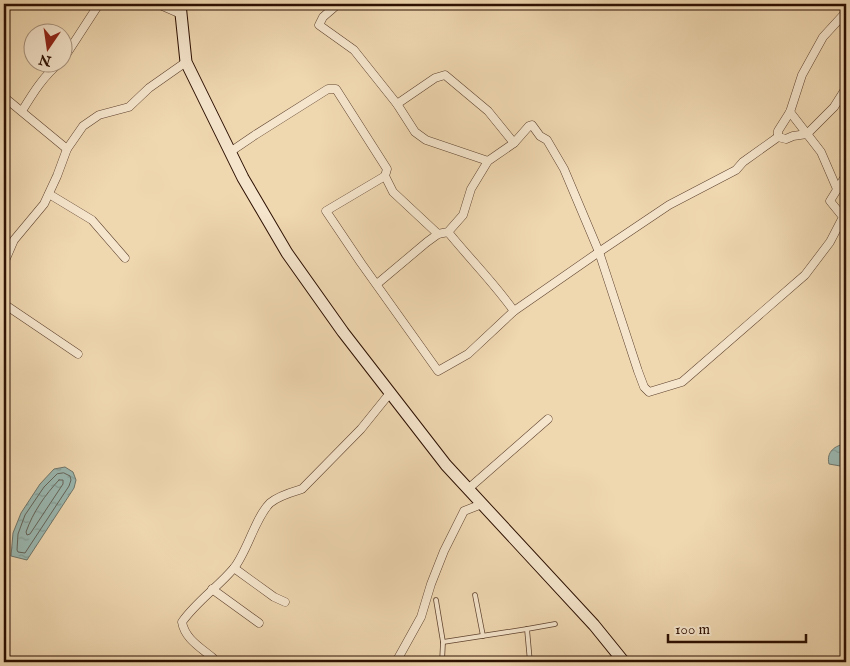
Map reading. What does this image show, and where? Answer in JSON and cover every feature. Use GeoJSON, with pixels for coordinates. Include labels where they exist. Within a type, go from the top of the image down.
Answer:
{"type":"FeatureCollection","features":[{"type":"Feature","properties":{"kind":"street"},"geometry":{"type":"LineString","coordinates":[[72,46],[99,4]]}},
{"type":"Feature","properties":{"kind":"street"},"geometry":{"type":"LineString","coordinates":[[158,4],[181,9],[186,62],[243,178],[287,253],[343,332],[446,465],[594,625],[624,662]]}},
{"type":"Feature","properties":{"kind":"street"},"geometry":{"type":"LineString","coordinates":[[338,4],[324,17],[319,25],[354,50],[397,104],[415,132],[426,140],[488,162]]}},
{"type":"Feature","properties":{"kind":"street"},"geometry":{"type":"LineString","coordinates":[[778,138],[778,131],[790,112],[802,74],[823,37],[846,12]]}},
{"type":"Feature","properties":{"kind":"street"},"geometry":{"type":"LineString","coordinates":[[4,263],[14,240],[44,204],[67,149],[83,126],[99,115],[129,107],[149,88],[186,62]]}},
{"type":"Feature","properties":{"kind":"street"},"geometry":{"type":"LineString","coordinates":[[22,111],[36,88],[49,72]]}},
{"type":"Feature","properties":{"kind":"street"},"geometry":{"type":"LineString","coordinates":[[397,104],[435,78],[445,75],[488,111],[514,143]]}},
{"type":"Feature","properties":{"kind":"street"},"geometry":{"type":"LineString","coordinates":[[385,176],[326,211],[438,371],[468,354],[514,311],[669,205],[736,170],[743,162],[778,138],[786,139],[807,134],[834,107],[846,88]]}},
{"type":"Feature","properties":{"kind":"street"},"geometry":{"type":"LineString","coordinates":[[230,152],[328,89],[336,89],[387,169],[385,176],[393,192],[438,234]]}},
{"type":"Feature","properties":{"kind":"street"},"geometry":{"type":"LineString","coordinates":[[4,98],[67,149]]}},
{"type":"Feature","properties":{"kind":"street"},"geometry":{"type":"LineString","coordinates":[[790,112],[821,152],[838,189]]}},
{"type":"Feature","properties":{"kind":"street"},"geometry":{"type":"LineString","coordinates":[[377,284],[438,234],[448,232],[463,215],[471,190],[488,162],[514,143],[532,125],[540,136],[547,140],[564,169],[599,252],[638,372],[644,387],[649,392],[682,382],[805,275],[830,242],[843,217],[830,201],[846,175]]}},
{"type":"Feature","properties":{"kind":"street"},"geometry":{"type":"LineString","coordinates":[[48,194],[92,220],[125,258]]}},
{"type":"Feature","properties":{"kind":"street"},"geometry":{"type":"LineString","coordinates":[[448,232],[479,270],[500,291],[514,311]]}},
{"type":"Feature","properties":{"kind":"street"},"geometry":{"type":"LineString","coordinates":[[4,304],[78,354]]}},
{"type":"Feature","properties":{"kind":"street"},"geometry":{"type":"LineString","coordinates":[[211,662],[213,658],[190,640],[182,622],[191,610],[234,568],[270,503],[288,493],[302,489],[361,429],[390,393]]}},
{"type":"Feature","properties":{"kind":"street"},"geometry":{"type":"LineString","coordinates":[[468,489],[548,420]]}},
{"type":"Feature","properties":{"kind":"street"},"geometry":{"type":"LineString","coordinates":[[396,662],[421,617],[431,584],[464,511],[482,504]]}},
{"type":"Feature","properties":{"kind":"street"},"geometry":{"type":"LineString","coordinates":[[234,568],[274,597],[285,602]]}},
{"type":"Feature","properties":{"kind":"street"},"geometry":{"type":"LineString","coordinates":[[212,589],[259,623]]}},
{"type":"Feature","properties":{"kind":"lane"},"geometry":{"type":"LineString","coordinates":[[475,595],[483,636]]}},
{"type":"Feature","properties":{"kind":"lane"},"geometry":{"type":"LineString","coordinates":[[436,600],[443,642],[442,662]]}},
{"type":"Feature","properties":{"kind":"lane"},"geometry":{"type":"LineString","coordinates":[[443,642],[555,624]]}},
{"type":"Feature","properties":{"kind":"lane"},"geometry":{"type":"LineString","coordinates":[[526,629],[530,662]]}},
{"type":"Feature","properties":{"kind":"water"},"geometry":{"type":"Polygon","coordinates":[[[846,444],[846,467],[829,464],[828,460],[832,450],[846,444]]]}},
{"type":"Feature","properties":{"kind":"water"},"geometry":{"type":"Polygon","coordinates":[[[65,467],[73,472],[76,480],[74,488],[27,560],[11,556],[13,533],[21,513],[40,484],[54,469],[65,467]]]}}]}
